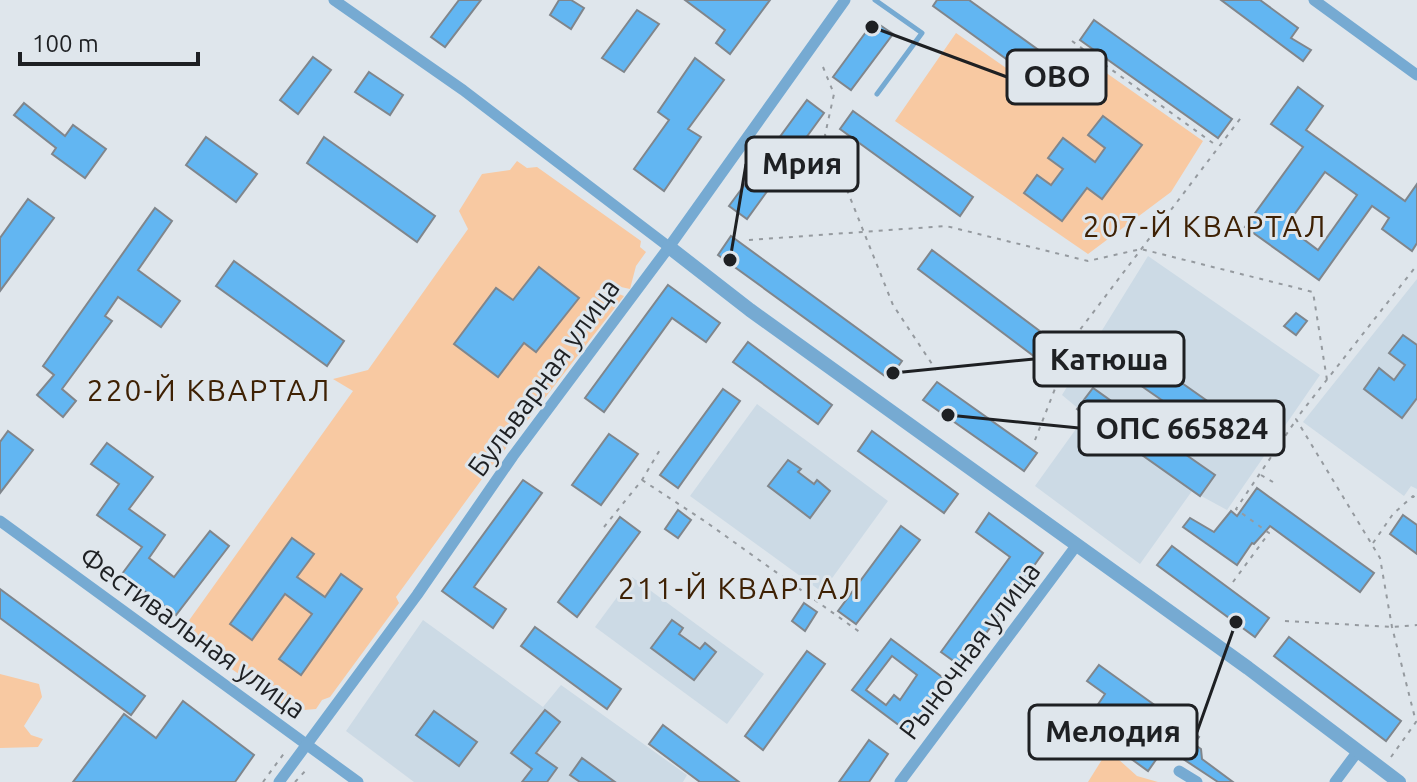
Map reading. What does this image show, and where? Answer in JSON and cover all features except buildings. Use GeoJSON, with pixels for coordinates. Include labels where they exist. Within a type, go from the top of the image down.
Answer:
{"type":"FeatureCollection","features":[{"type":"Feature","properties":{"kind":"street"},"geometry":{"type":"LineString","coordinates":[[334,0],[463,90],[750,310],[1248,668],[1399,782]]}},
{"type":"Feature","properties":{"kind":"street","name":"Бульварная улица"},"geometry":{"type":"LineString","coordinates":[[279,782],[845,0]]}},
{"type":"Feature","properties":{"kind":"street"},"geometry":{"type":"LineString","coordinates":[[1314,0],[1415,70]]}},
{"type":"Feature","properties":{"kind":"street","name":"Фестивальная улица"},"geometry":{"type":"LineString","coordinates":[[0,521],[358,782]]}},
{"type":"Feature","properties":{"kind":"street","name":"Рыночная улица"},"geometry":{"type":"LineString","coordinates":[[900,782],[1076,546]]}},
{"type":"Feature","properties":{"kind":"street"},"geometry":{"type":"LineString","coordinates":[[1335,782],[1358,751]]}},
{"type":"Feature","properties":{"kind":"street"},"geometry":{"type":"LineString","coordinates":[[1179,771],[1197,782]]}},
{"type":"Feature","properties":{"kind":"lane"},"geometry":{"type":"LineString","coordinates":[[875,0],[922,33],[877,94]]}},
{"type":"Feature","properties":{"kind":"path"},"geometry":{"type":"LineString","coordinates":[[1072,41],[1218,147]]}},
{"type":"Feature","properties":{"kind":"path"},"geometry":{"type":"LineString","coordinates":[[823,67],[834,94],[825,135],[893,305],[936,370]]}},
{"type":"Feature","properties":{"kind":"path"},"geometry":{"type":"LineString","coordinates":[[1035,440],[1076,335],[1243,115]]}},
{"type":"Feature","properties":{"kind":"path"},"geometry":{"type":"LineString","coordinates":[[749,240],[946,226],[1088,261],[1141,249],[1313,292],[1327,380]]}},
{"type":"Feature","properties":{"kind":"path"},"geometry":{"type":"LineString","coordinates":[[1233,582],[1269,533],[1236,509],[1296,419],[1417,265]]}},
{"type":"Feature","properties":{"kind":"path"},"geometry":{"type":"LineString","coordinates":[[1296,419],[1380,558],[1392,627],[1416,722],[1390,758]]}},
{"type":"Feature","properties":{"kind":"path"},"geometry":{"type":"LineString","coordinates":[[604,527],[642,480],[661,448]]}},
{"type":"Feature","properties":{"kind":"path"},"geometry":{"type":"LineString","coordinates":[[1259,474],[1273,482]]}},
{"type":"Feature","properties":{"kind":"path"},"geometry":{"type":"LineString","coordinates":[[642,480],[861,633]]}},
{"type":"Feature","properties":{"kind":"path"},"geometry":{"type":"LineString","coordinates":[[1372,545],[1393,514],[1413,496],[1417,499]]}},
{"type":"Feature","properties":{"kind":"path"},"geometry":{"type":"LineString","coordinates":[[1285,621],[1392,627],[1417,625]]}},
{"type":"Feature","properties":{"kind":"path"},"geometry":{"type":"LineString","coordinates":[[263,782],[285,752]]}},
{"type":"Feature","properties":{"kind":"path"},"geometry":{"type":"LineString","coordinates":[[295,782],[308,768]]}},
{"type":"Feature","properties":{"kind":"shaded area"},"geometry":{"type":"Polygon","coordinates":[[[956,33],[1058,104],[1088,60],[1203,141],[1171,192],[1088,254],[895,121],[956,33]]]}},
{"type":"Feature","properties":{"kind":"shaded area"},"geometry":{"type":"Polygon","coordinates":[[[517,161],[527,168],[537,167],[641,241],[640,247],[646,252],[636,266],[630,289],[621,287],[616,293],[624,296],[482,479],[396,597],[399,603],[330,697],[322,700],[316,709],[292,711],[180,633],[353,391],[333,379],[368,370],[468,229],[459,211],[482,174],[510,170],[517,161]]]}},
{"type":"Feature","properties":{"kind":"shaded area"},"geometry":{"type":"Polygon","coordinates":[[[1148,256],[1320,375],[1227,510],[1192,491],[1140,564],[1035,486],[1086,415],[1062,395],[1148,256]]]}},
{"type":"Feature","properties":{"kind":"shaded area"},"geometry":{"type":"Polygon","coordinates":[[[1417,279],[1417,489],[1411,486],[1404,496],[1303,422],[1417,279]]]}},
{"type":"Feature","properties":{"kind":"shaded area"},"geometry":{"type":"Polygon","coordinates":[[[757,404],[888,501],[822,592],[690,496],[757,404]]]}},
{"type":"Feature","properties":{"kind":"shaded area"},"geometry":{"type":"Polygon","coordinates":[[[632,577],[764,674],[727,724],[595,627],[632,577]]]}},
{"type":"Feature","properties":{"kind":"shaded area"},"geometry":{"type":"Polygon","coordinates":[[[423,620],[543,707],[561,685],[687,775],[683,782],[414,782],[346,731],[423,620]]]}},
{"type":"Feature","properties":{"kind":"shaded area"},"geometry":{"type":"Polygon","coordinates":[[[0,674],[39,684],[42,697],[24,726],[31,735],[43,739],[38,747],[0,748],[0,674]]]}},
{"type":"Feature","properties":{"kind":"shaded area"},"geometry":{"type":"Polygon","coordinates":[[[1108,750],[1137,776],[1158,782],[1088,782],[1108,750]]]}},
{"type":"Feature","properties":{"kind":"place","name":"ОВО"},"geometry":{"type":"Point","coordinates":[872,27]}},
{"type":"Feature","properties":{"kind":"place","name":"Мрия"},"geometry":{"type":"Point","coordinates":[730,260]}},
{"type":"Feature","properties":{"kind":"place","name":"Катюша"},"geometry":{"type":"Point","coordinates":[893,373]}},
{"type":"Feature","properties":{"kind":"place","name":"ОПС 665824"},"geometry":{"type":"Point","coordinates":[948,415]}},
{"type":"Feature","properties":{"kind":"place","name":"Мелодия"},"geometry":{"type":"Point","coordinates":[1236,622]}},
{"type":"Feature","properties":{"kind":"district","name":"207-Й КВАРТАЛ"},"geometry":{"type":"Point","coordinates":[1205,226]}},
{"type":"Feature","properties":{"kind":"district","name":"220-Й КВАРТАЛ"},"geometry":{"type":"Point","coordinates":[209,390]}},
{"type":"Feature","properties":{"kind":"district","name":"211-Й КВАРТАЛ"},"geometry":{"type":"Point","coordinates":[740,588]}}]}
